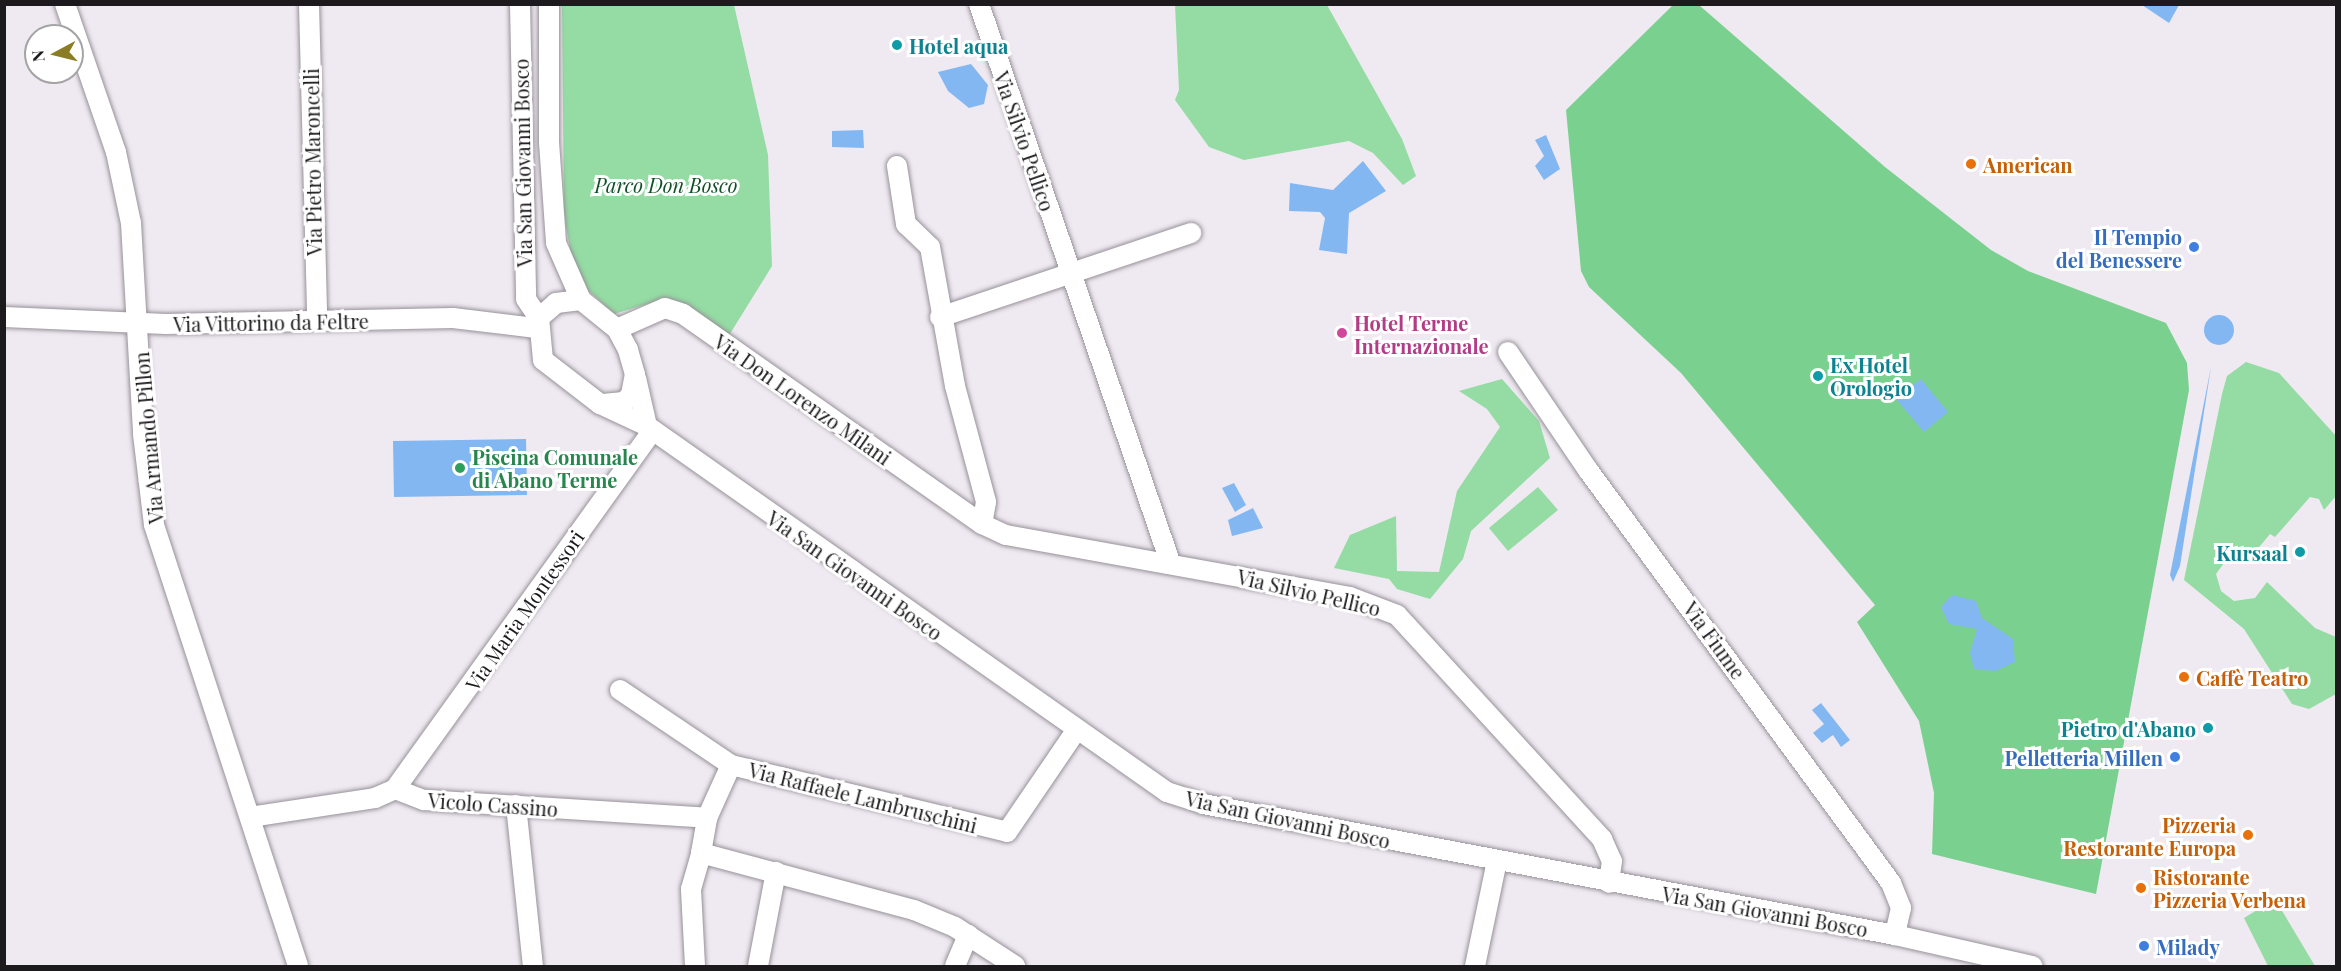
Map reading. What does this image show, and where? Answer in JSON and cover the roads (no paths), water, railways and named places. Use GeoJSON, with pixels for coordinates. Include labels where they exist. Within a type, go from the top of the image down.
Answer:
{"type":"FeatureCollection","features":[{"type":"Feature","properties":{"kind":"street","name":"Via Armando Pillon"},"geometry":{"type":"LineString","coordinates":[[65,4],[116,152],[131,223],[154,525],[298,966]]}},
{"type":"Feature","properties":{"kind":"street","name":"Via Pietro Maroncelli"},"geometry":{"type":"LineString","coordinates":[[309,4],[317,320]]}},
{"type":"Feature","properties":{"kind":"street","name":"Via San Giovanni Bosco"},"geometry":{"type":"LineString","coordinates":[[520,4],[526,299],[538,323],[543,360],[600,404],[650,429],[1076,731],[1167,792],[1203,804],[1609,883],[1895,935],[2033,966]]}},
{"type":"Feature","properties":{"kind":"street","name":"Via San Giovanni Bosco"},"geometry":{"type":"LineString","coordinates":[[549,4],[549,142],[556,243],[581,300],[617,329],[635,375],[650,429]]}},
{"type":"Feature","properties":{"kind":"street","name":"Via Silvio Pellico"},"geometry":{"type":"LineString","coordinates":[[979,4],[1170,562],[1350,597],[1397,615],[1602,839],[1611,853],[1609,883]]}},
{"type":"Feature","properties":{"kind":"street"},"geometry":{"type":"LineString","coordinates":[[897,166],[906,224],[930,247],[940,317],[986,502],[982,524]]}},
{"type":"Feature","properties":{"kind":"street"},"geometry":{"type":"LineString","coordinates":[[940,317],[1072,277],[1191,233]]}},
{"type":"Feature","properties":{"kind":"street"},"geometry":{"type":"LineString","coordinates":[[538,323],[556,303],[581,300]]}},
{"type":"Feature","properties":{"kind":"street","name":"Via Don Lorenzo Milani"},"geometry":{"type":"LineString","coordinates":[[617,329],[665,308],[682,314],[982,524],[1039,542],[1151,563],[1170,562]]}},
{"type":"Feature","properties":{"kind":"street","name":"Via Vittorino da Feltre"},"geometry":{"type":"LineString","coordinates":[[4,317],[138,324],[453,318],[538,323]]}},
{"type":"Feature","properties":{"kind":"street","name":"Via Fiume"},"geometry":{"type":"LineString","coordinates":[[1508,352],[1588,471],[1892,883],[1901,908],[1895,935]]}},
{"type":"Feature","properties":{"kind":"street"},"geometry":{"type":"LineString","coordinates":[[600,404],[624,402],[631,395],[635,375]]}},
{"type":"Feature","properties":{"kind":"street","name":"Via Maria Montessori"},"geometry":{"type":"LineString","coordinates":[[395,789],[650,429]]}},
{"type":"Feature","properties":{"kind":"street","name":"Via Raffaele Lambruschini"},"geometry":{"type":"LineString","coordinates":[[620,690],[731,765],[1006,832],[1076,731]]}},
{"type":"Feature","properties":{"kind":"street"},"geometry":{"type":"LineString","coordinates":[[695,966],[691,889],[701,853],[707,818],[731,765]]}},
{"type":"Feature","properties":{"kind":"street"},"geometry":{"type":"LineString","coordinates":[[250,817],[375,798],[395,789]]}},
{"type":"Feature","properties":{"kind":"street","name":"Vicolo Cassino"},"geometry":{"type":"LineString","coordinates":[[395,789],[424,800],[707,818]]}},
{"type":"Feature","properties":{"kind":"street"},"geometry":{"type":"LineString","coordinates":[[516,805],[533,966]]}},
{"type":"Feature","properties":{"kind":"street"},"geometry":{"type":"LineString","coordinates":[[701,853],[914,910],[968,935],[1015,966]]}},
{"type":"Feature","properties":{"kind":"street"},"geometry":{"type":"LineString","coordinates":[[1475,966],[1497,861]]}},
{"type":"Feature","properties":{"kind":"street"},"geometry":{"type":"LineString","coordinates":[[758,966],[776,872]]}},
{"type":"Feature","properties":{"kind":"street"},"geometry":{"type":"LineString","coordinates":[[954,966],[968,935]]}},
{"type":"Feature","properties":{"kind":"water"},"geometry":{"type":"Polygon","coordinates":[[[2142,5],[2179,5],[2169,23],[2142,5]]]}},
{"type":"Feature","properties":{"kind":"water"},"geometry":{"type":"Polygon","coordinates":[[[971,64],[988,85],[984,104],[969,108],[948,91],[938,72],[971,64]]]}},
{"type":"Feature","properties":{"kind":"water"},"geometry":{"type":"Polygon","coordinates":[[[863,130],[864,148],[832,147],[832,131],[863,130]]]}},
{"type":"Feature","properties":{"kind":"water"},"geometry":{"type":"Polygon","coordinates":[[[1546,135],[1560,169],[1544,180],[1535,166],[1544,156],[1535,140],[1546,135]]]}},
{"type":"Feature","properties":{"kind":"water"},"geometry":{"type":"Polygon","coordinates":[[[1363,161],[1386,191],[1349,213],[1347,254],[1319,250],[1325,218],[1320,212],[1289,211],[1290,183],[1333,190],[1363,161]]]}},
{"type":"Feature","properties":{"kind":"water"},"geometry":{"type":"Polygon","coordinates":[[[2219,315],[2225,316],[2233,324],[2233,336],[2225,344],[2219,345],[2213,344],[2205,336],[2204,330],[2205,324],[2213,316],[2219,315]]]}},
{"type":"Feature","properties":{"kind":"water"},"geometry":{"type":"Polygon","coordinates":[[[2211,367],[2180,566],[2173,582],[2170,575],[2211,367]]]}},
{"type":"Feature","properties":{"kind":"water"},"geometry":{"type":"Polygon","coordinates":[[[1921,379],[1948,412],[1924,432],[1896,399],[1921,379]]]}},
{"type":"Feature","properties":{"kind":"water","name":"Piscina Comunale di Abano Terme"},"geometry":{"type":"Polygon","coordinates":[[[526,439],[527,495],[394,497],[393,441],[526,439]]]}},
{"type":"Feature","properties":{"kind":"water"},"geometry":{"type":"Polygon","coordinates":[[[1234,483],[1246,505],[1235,512],[1222,488],[1234,483]]]}},
{"type":"Feature","properties":{"kind":"water"},"geometry":{"type":"Polygon","coordinates":[[[1253,508],[1263,528],[1232,536],[1228,520],[1253,508]]]}},
{"type":"Feature","properties":{"kind":"water"},"geometry":{"type":"Polygon","coordinates":[[[1952,595],[1976,601],[1982,618],[2013,639],[2015,662],[1996,671],[1974,669],[1970,653],[1977,629],[1949,624],[1941,607],[1952,595]]]}},
{"type":"Feature","properties":{"kind":"water"},"geometry":{"type":"Polygon","coordinates":[[[1821,703],[1850,740],[1841,747],[1833,735],[1822,743],[1813,733],[1824,724],[1812,710],[1821,703]]]}},
{"type":"Feature","properties":{"kind":"place","name":"Hotel aqua"},"geometry":{"type":"Point","coordinates":[897,45]}},
{"type":"Feature","properties":{"kind":"place","name":"American"},"geometry":{"type":"Point","coordinates":[1971,164]}},
{"type":"Feature","properties":{"kind":"place","name":"Il Tempio del Benessere"},"geometry":{"type":"Point","coordinates":[2194,247]}},
{"type":"Feature","properties":{"kind":"place","name":"Hotel Terme Internazionale"},"geometry":{"type":"Point","coordinates":[1342,333]}},
{"type":"Feature","properties":{"kind":"place","name":"Ex Hotel Orologio"},"geometry":{"type":"Point","coordinates":[1818,376]}},
{"type":"Feature","properties":{"kind":"place","name":"Piscina Comunale di Abano Terme"},"geometry":{"type":"Point","coordinates":[460,468]}},
{"type":"Feature","properties":{"kind":"place","name":"Kursaal"},"geometry":{"type":"Point","coordinates":[2300,552]}},
{"type":"Feature","properties":{"kind":"place","name":"Caffè Teatro"},"geometry":{"type":"Point","coordinates":[2184,677]}},
{"type":"Feature","properties":{"kind":"place","name":"Pietro d'Abano"},"geometry":{"type":"Point","coordinates":[2208,728]}},
{"type":"Feature","properties":{"kind":"place","name":"Pelletteria Millen"},"geometry":{"type":"Point","coordinates":[2175,757]}},
{"type":"Feature","properties":{"kind":"place","name":"Pizzeria Restorante Europa"},"geometry":{"type":"Point","coordinates":[2248,835]}},
{"type":"Feature","properties":{"kind":"place","name":"Ristorante Pizzeria Verbena"},"geometry":{"type":"Point","coordinates":[2141,888]}},
{"type":"Feature","properties":{"kind":"place","name":"Milady"},"geometry":{"type":"Point","coordinates":[2144,946]}},
{"type":"Feature","properties":{"kind":"park label","name":"Parco Don Bosco"},"geometry":{"type":"Point","coordinates":[666,184]}}]}
